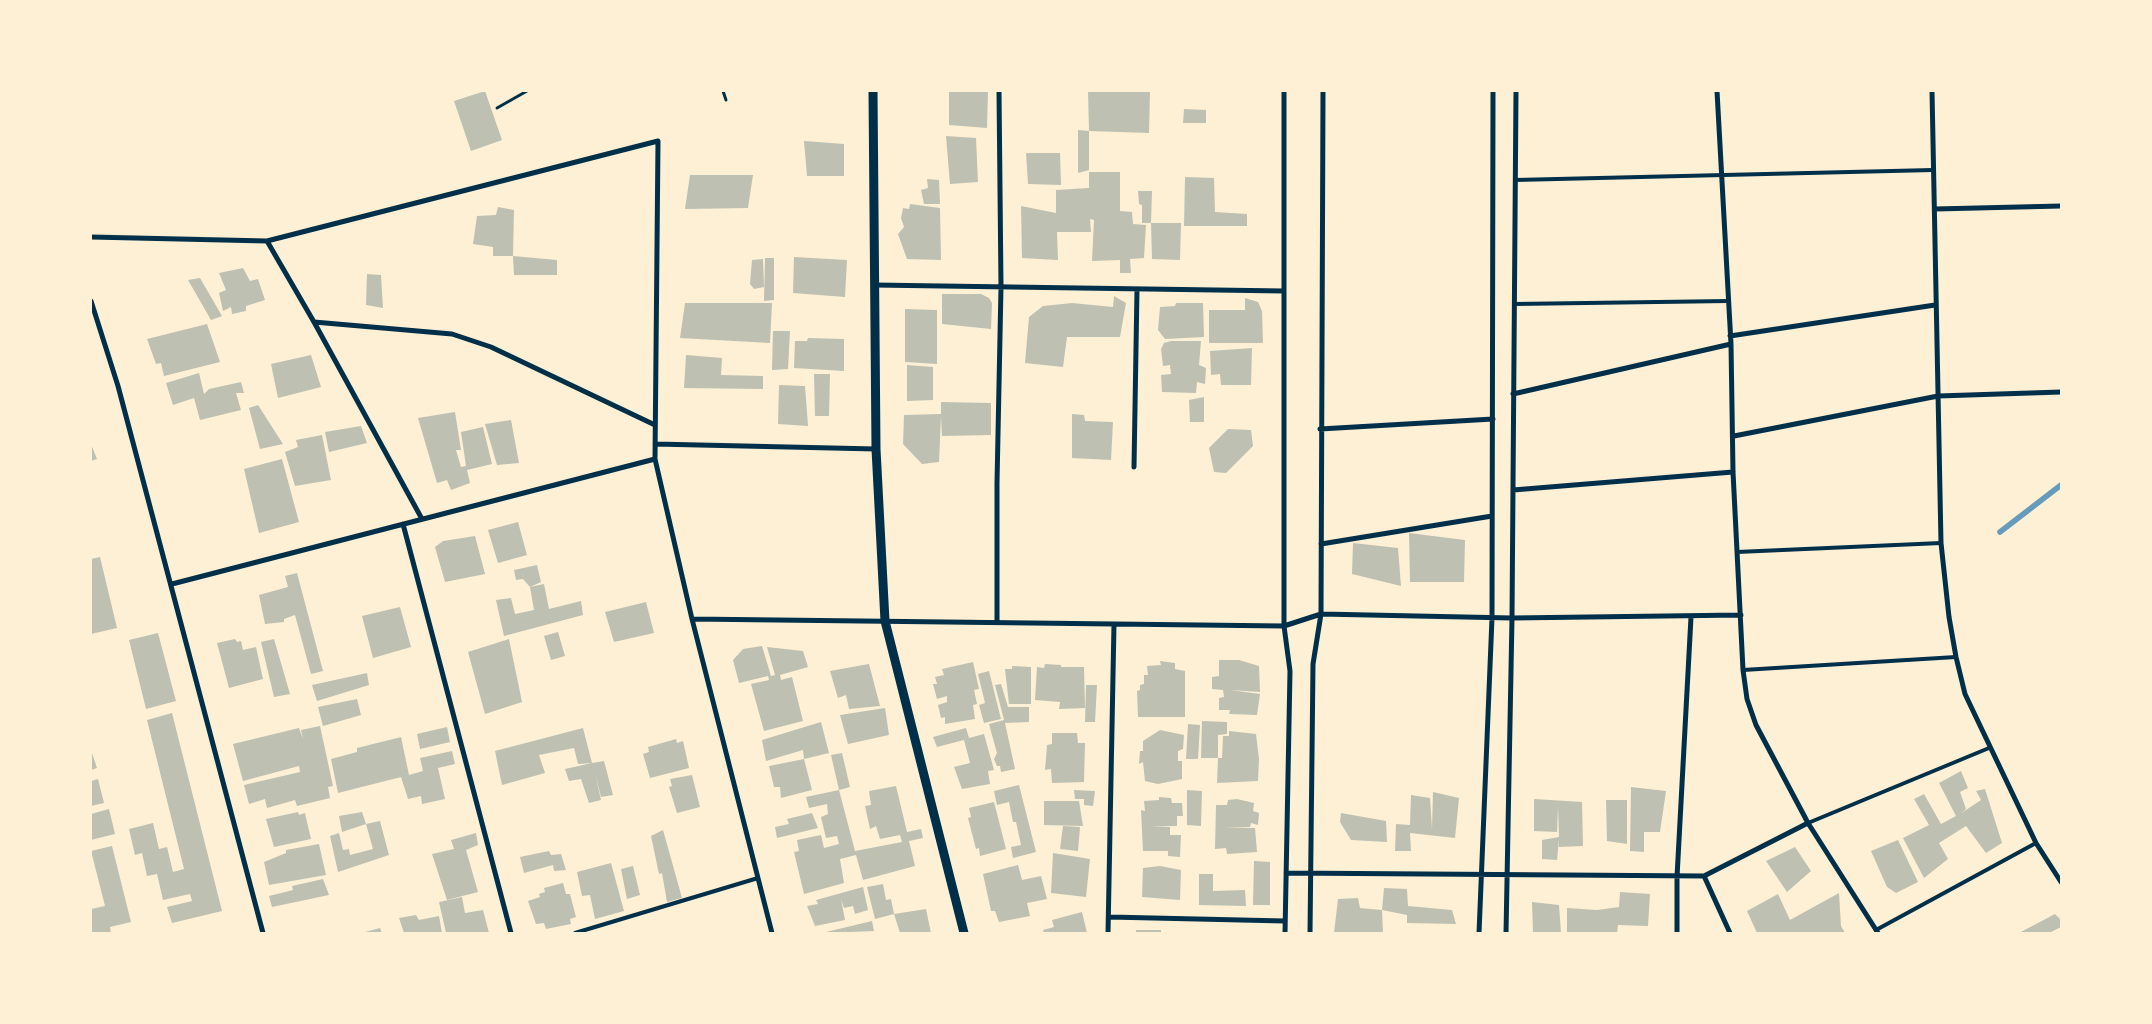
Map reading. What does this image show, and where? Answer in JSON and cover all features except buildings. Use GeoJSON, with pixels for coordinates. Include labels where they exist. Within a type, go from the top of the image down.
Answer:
{"type":"FeatureCollection","features":[{"type":"Feature","properties":{"kind":"street"},"geometry":{"type":"LineString","coordinates":[[873,91],[876,449],[886,621],[964,933]]}},
{"type":"Feature","properties":{"kind":"street"},"geometry":{"type":"LineString","coordinates":[[997,621],[996,483],[1001,287],[999,91]]}},
{"type":"Feature","properties":{"kind":"street"},"geometry":{"type":"LineString","coordinates":[[1284,91],[1284,626],[1290,671],[1285,933]]}},
{"type":"Feature","properties":{"kind":"street"},"geometry":{"type":"LineString","coordinates":[[1310,933],[1313,664],[1321,614],[1320,429],[1324,91]]}},
{"type":"Feature","properties":{"kind":"street"},"geometry":{"type":"LineString","coordinates":[[1478,933],[1492,618],[1493,91]]}},
{"type":"Feature","properties":{"kind":"street"},"geometry":{"type":"LineString","coordinates":[[1506,933],[1512,618],[1516,91]]}},
{"type":"Feature","properties":{"kind":"street"},"geometry":{"type":"LineString","coordinates":[[1717,91],[1731,344],[1734,436],[1733,472],[1740,615],[1743,670],[1747,700],[1756,725],[1808,823],[1877,931]]}},
{"type":"Feature","properties":{"kind":"street"},"geometry":{"type":"LineString","coordinates":[[1932,91],[1941,543],[1956,657],[1966,694],[1989,748],[2036,844],[2061,882]]}},
{"type":"Feature","properties":{"kind":"street"},"geometry":{"type":"LineString","coordinates":[[91,237],[267,241],[658,141],[655,459],[692,619],[772,933]]}},
{"type":"Feature","properties":{"kind":"street"},"geometry":{"type":"LineString","coordinates":[[1935,209],[2061,206]]}},
{"type":"Feature","properties":{"kind":"street"},"geometry":{"type":"LineString","coordinates":[[267,241],[314,322],[422,519]]}},
{"type":"Feature","properties":{"kind":"street"},"geometry":{"type":"LineString","coordinates":[[874,285],[1284,291]]}},
{"type":"Feature","properties":{"kind":"street"},"geometry":{"type":"LineString","coordinates":[[1134,467],[1137,289]]}},
{"type":"Feature","properties":{"kind":"street"},"geometry":{"type":"LineString","coordinates":[[91,301],[118,386],[172,584],[262,933]]}},
{"type":"Feature","properties":{"kind":"street"},"geometry":{"type":"LineString","coordinates":[[1730,336],[1935,306]]}},
{"type":"Feature","properties":{"kind":"street"},"geometry":{"type":"LineString","coordinates":[[314,322],[452,334],[491,347],[655,425]]}},
{"type":"Feature","properties":{"kind":"street"},"geometry":{"type":"LineString","coordinates":[[1513,394],[1731,344]]}},
{"type":"Feature","properties":{"kind":"street"},"geometry":{"type":"LineString","coordinates":[[1734,436],[1938,396],[2061,392]]}},
{"type":"Feature","properties":{"kind":"street"},"geometry":{"type":"LineString","coordinates":[[1320,429],[1493,419]]}},
{"type":"Feature","properties":{"kind":"street"},"geometry":{"type":"LineString","coordinates":[[655,444],[876,449]]}},
{"type":"Feature","properties":{"kind":"street"},"geometry":{"type":"LineString","coordinates":[[172,584],[655,459]]}},
{"type":"Feature","properties":{"kind":"street"},"geometry":{"type":"LineString","coordinates":[[1513,490],[1733,472]]}},
{"type":"Feature","properties":{"kind":"street"},"geometry":{"type":"LineString","coordinates":[[1321,544],[1492,516]]}},
{"type":"Feature","properties":{"kind":"street"},"geometry":{"type":"LineString","coordinates":[[403,524],[511,933]]}},
{"type":"Feature","properties":{"kind":"street"},"geometry":{"type":"LineString","coordinates":[[692,619],[997,621],[1284,626],[1321,614],[1492,618],[1740,615]]}},
{"type":"Feature","properties":{"kind":"street"},"geometry":{"type":"LineString","coordinates":[[1677,933],[1677,877],[1691,617]]}},
{"type":"Feature","properties":{"kind":"street"},"geometry":{"type":"LineString","coordinates":[[1108,933],[1114,624]]}},
{"type":"Feature","properties":{"kind":"street"},"geometry":{"type":"LineString","coordinates":[[1286,873],[1704,876],[1808,823]]}},
{"type":"Feature","properties":{"kind":"street"},"geometry":{"type":"LineString","coordinates":[[1704,876],[1730,933]]}},
{"type":"Feature","properties":{"kind":"street"},"geometry":{"type":"LineString","coordinates":[[1109,917],[1285,921]]}},
{"type":"Feature","properties":{"kind":"lane"},"geometry":{"type":"LineString","coordinates":[[1515,180],[1933,170]]}},
{"type":"Feature","properties":{"kind":"lane"},"geometry":{"type":"LineString","coordinates":[[1514,304],[1729,301]]}},
{"type":"Feature","properties":{"kind":"lane"},"geometry":{"type":"LineString","coordinates":[[1737,552],[1941,543]]}},
{"type":"Feature","properties":{"kind":"lane"},"geometry":{"type":"LineString","coordinates":[[1743,670],[1956,657]]}},
{"type":"Feature","properties":{"kind":"lane"},"geometry":{"type":"LineString","coordinates":[[1808,823],[1989,748]]}},
{"type":"Feature","properties":{"kind":"lane"},"geometry":{"type":"LineString","coordinates":[[1877,931],[2036,844]]}},
{"type":"Feature","properties":{"kind":"lane"},"geometry":{"type":"LineString","coordinates":[[575,933],[758,878]]}},
{"type":"Feature","properties":{"kind":"path"},"geometry":{"type":"LineString","coordinates":[[497,108],[527,91]]}},
{"type":"Feature","properties":{"kind":"path"},"geometry":{"type":"LineString","coordinates":[[723,91],[726,100]]}},
{"type":"Feature","properties":{"kind":"waterway"},"geometry":{"type":"LineString","coordinates":[[2000,532],[2061,485]]}}]}
